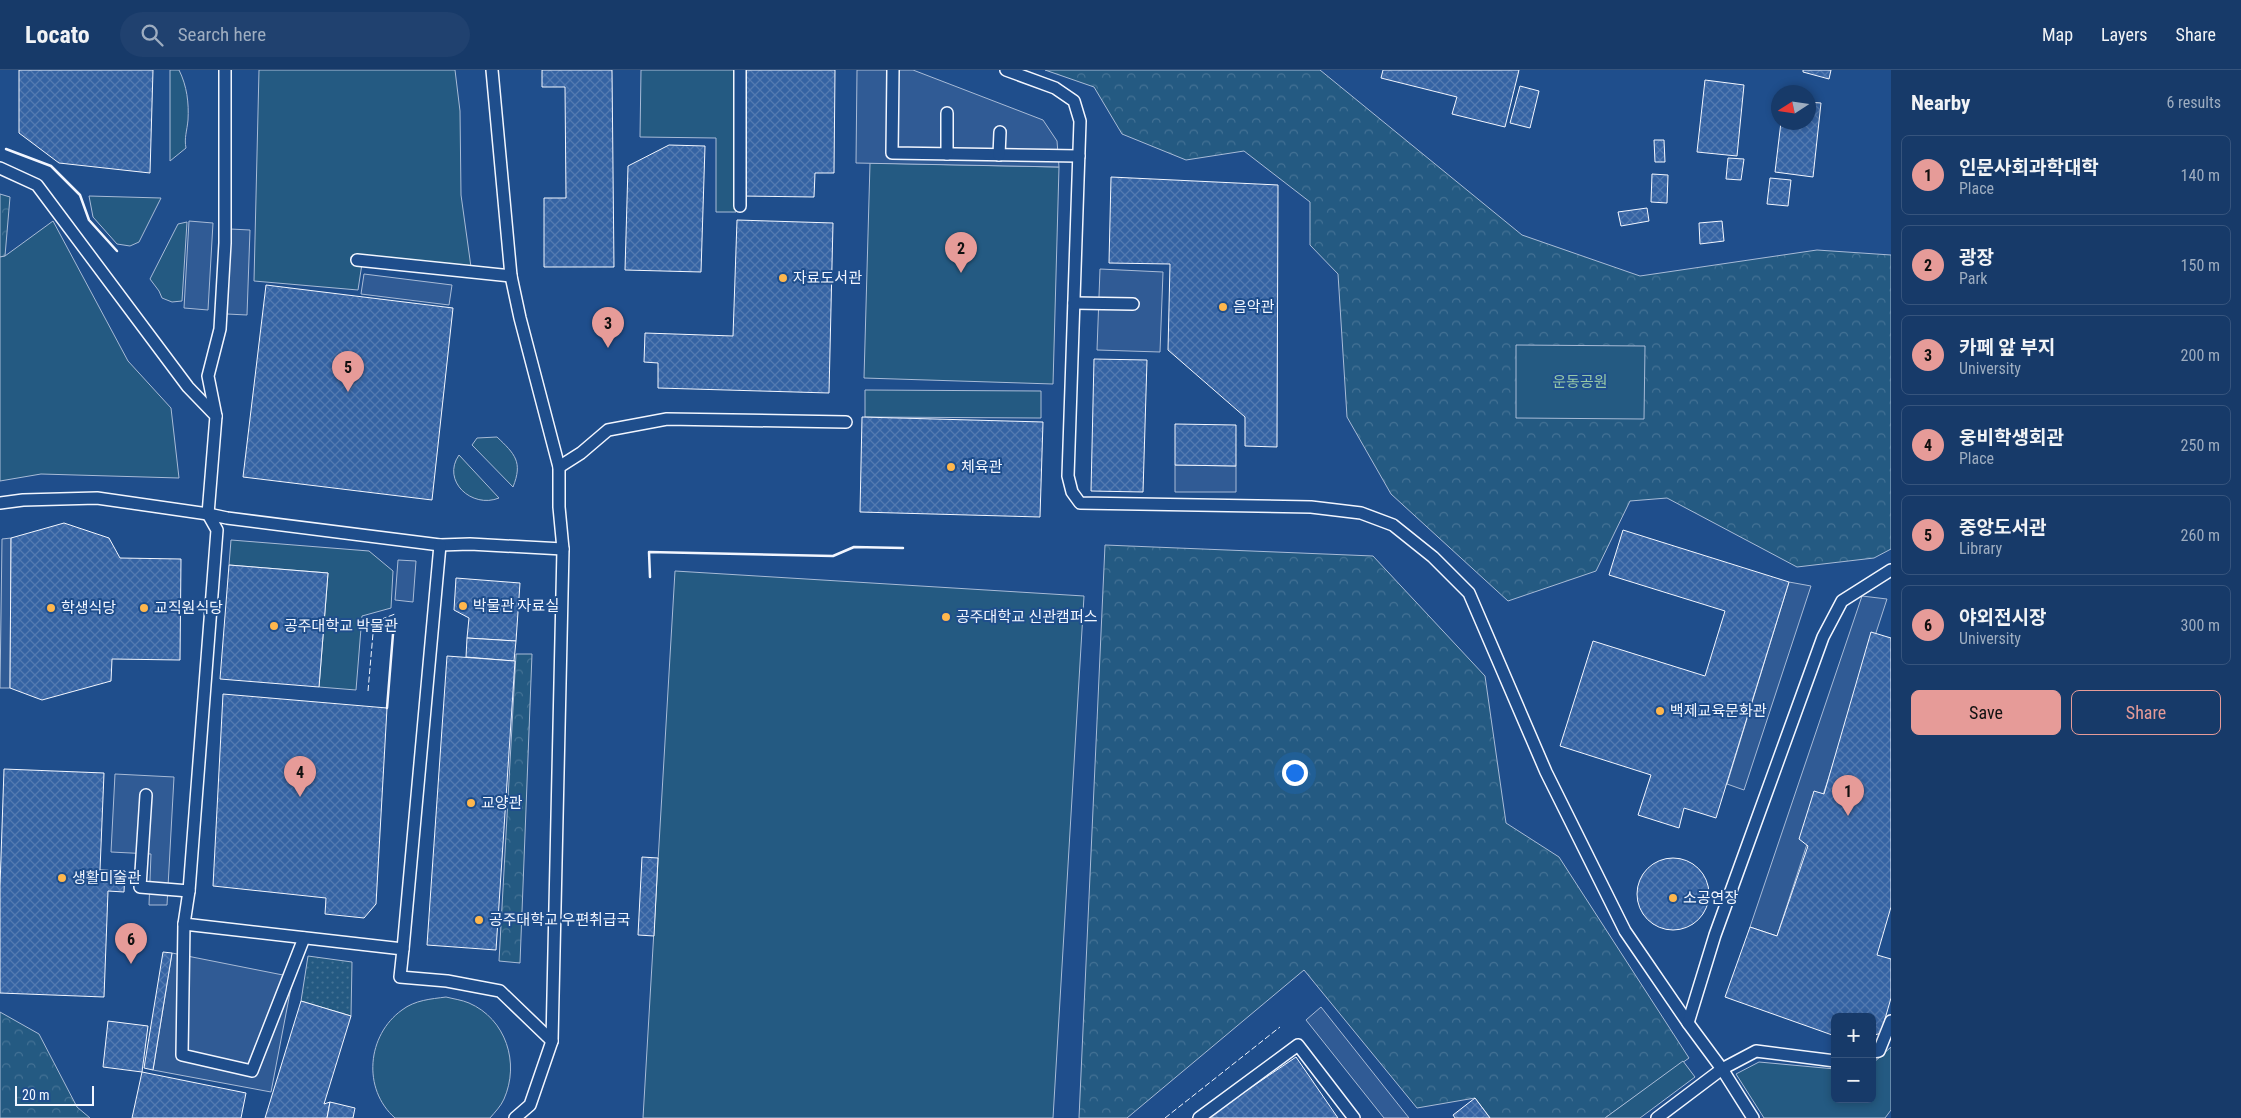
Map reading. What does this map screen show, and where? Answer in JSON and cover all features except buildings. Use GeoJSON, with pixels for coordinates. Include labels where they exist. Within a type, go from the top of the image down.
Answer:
{"type":"FeatureCollection","features":[{"type":"Feature","properties":{"kind":"lane"},"geometry":{"type":"LineString","coordinates":[[224,70],[225,243],[220,329],[208,376],[216,416],[208,514],[217,530],[189,891],[184,924],[182,1055],[252,1071],[304,938]]}},
{"type":"Feature","properties":{"kind":"lane"},"geometry":{"type":"LineString","coordinates":[[492,70],[511,276],[520,318],[559,467],[558,507],[564,549],[552,1041],[530,1104],[514,1118]]}},
{"type":"Feature","properties":{"kind":"lane"},"geometry":{"type":"LineString","coordinates":[[740,70],[740,206]]}},
{"type":"Feature","properties":{"kind":"lane"},"geometry":{"type":"LineString","coordinates":[[893,70],[892,153],[1079,156]]}},
{"type":"Feature","properties":{"kind":"lane"},"geometry":{"type":"LineString","coordinates":[[1006,70],[1055,88],[1074,101],[1080,121],[1068,476],[1072,492],[1080,503],[1311,508],[1361,513],[1393,525],[1433,557],[1469,592],[1546,772],[1625,931],[1688,1024],[1722,1069],[1753,1118]]}},
{"type":"Feature","properties":{"kind":"lane"},"geometry":{"type":"LineString","coordinates":[[947,113],[947,154]]}},
{"type":"Feature","properties":{"kind":"lane"},"geometry":{"type":"LineString","coordinates":[[999,155],[1000,132]]}},
{"type":"Feature","properties":{"kind":"lane"},"geometry":{"type":"LineString","coordinates":[[0,168],[37,185],[188,387],[216,416]]}},
{"type":"Feature","properties":{"kind":"lane"},"geometry":{"type":"LineString","coordinates":[[357,260],[511,276]]}},
{"type":"Feature","properties":{"kind":"lane"},"geometry":{"type":"LineString","coordinates":[[1074,303],[1133,304]]}},
{"type":"Feature","properties":{"kind":"lane"},"geometry":{"type":"LineString","coordinates":[[559,467],[581,453],[608,430],[667,419],[846,422]]}},
{"type":"Feature","properties":{"kind":"lane"},"geometry":{"type":"LineString","coordinates":[[0,503],[23,500],[98,498],[227,518],[440,545],[470,544],[564,549]]}},
{"type":"Feature","properties":{"kind":"lane"},"geometry":{"type":"LineString","coordinates":[[440,545],[400,977],[447,980],[500,990],[552,1041]]}},
{"type":"Feature","properties":{"kind":"lane"},"geometry":{"type":"LineString","coordinates":[[1688,1024],[1715,935],[1823,637],[1842,601],[1891,570]]}},
{"type":"Feature","properties":{"kind":"lane"},"geometry":{"type":"LineString","coordinates":[[146,795],[140,887],[189,891]]}},
{"type":"Feature","properties":{"kind":"lane"},"geometry":{"type":"LineString","coordinates":[[184,924],[403,949]]}},
{"type":"Feature","properties":{"kind":"lane"},"geometry":{"type":"LineString","coordinates":[[1876,1051],[1879,1051],[1891,1021]]}},
{"type":"Feature","properties":{"kind":"lane"},"geometry":{"type":"LineString","coordinates":[[1199,1118],[1298,1045],[1354,1118]]}},
{"type":"Feature","properties":{"kind":"lane"},"geometry":{"type":"LineString","coordinates":[[1657,1118],[1722,1069],[1756,1051],[1831,1060]]}},
{"type":"Feature","properties":{"kind":"green space"},"geometry":{"type":"Polygon","coordinates":[[[170,70],[179,70],[182,76],[188,101],[188,120],[185,138],[186,148],[170,161],[170,70]]]}},
{"type":"Feature","properties":{"kind":"green space"},"geometry":{"type":"Polygon","coordinates":[[[259,70],[455,70],[460,111],[461,195],[471,267],[363,257],[358,290],[254,281],[259,70]]]}},
{"type":"Feature","properties":{"kind":"green space"},"geometry":{"type":"Polygon","coordinates":[[[641,70],[737,70],[736,212],[716,212],[716,138],[640,137],[641,70]]]}},
{"type":"Feature","properties":{"kind":"green space"},"geometry":{"type":"Polygon","coordinates":[[[1045,70],[1320,70],[1522,235],[1640,276],[1817,250],[1891,255],[1891,549],[1874,558],[1797,567],[1667,498],[1630,501],[1596,571],[1508,601],[1391,494],[1347,417],[1338,274],[1310,245],[1310,202],[1244,151],[1186,160],[1122,134],[1094,87],[1045,70]]]}},
{"type":"Feature","properties":{"kind":"green space"},"geometry":{"type":"Polygon","coordinates":[[[870,163],[1059,167],[1053,384],[864,378],[870,163]]]}},
{"type":"Feature","properties":{"kind":"green space"},"geometry":{"type":"Polygon","coordinates":[[[0,194],[10,197],[5,256],[0,257],[0,194]]]}},
{"type":"Feature","properties":{"kind":"green space"},"geometry":{"type":"Polygon","coordinates":[[[89,196],[161,198],[139,242],[130,246],[117,244],[93,217],[89,196]]]}},
{"type":"Feature","properties":{"kind":"green space"},"geometry":{"type":"Polygon","coordinates":[[[53,221],[128,361],[171,408],[179,478],[41,474],[0,481],[0,257],[5,256],[53,221]]]}},
{"type":"Feature","properties":{"kind":"green space"},"geometry":{"type":"Polygon","coordinates":[[[187,222],[182,301],[172,302],[162,298],[150,279],[178,224],[187,222]]]}},
{"type":"Feature","properties":{"kind":"green space","name":"운동공원"},"geometry":{"type":"Polygon","coordinates":[[[1516,345],[1645,346],[1644,419],[1516,418],[1516,345]]]}},
{"type":"Feature","properties":{"kind":"green space"},"geometry":{"type":"Polygon","coordinates":[[[865,390],[1041,391],[1041,418],[865,417],[865,390]]]}},
{"type":"Feature","properties":{"kind":"green space"},"geometry":{"type":"Polygon","coordinates":[[[497,437],[516,459],[517,471],[513,487],[472,445],[477,438],[497,437]]]}},
{"type":"Feature","properties":{"kind":"green space"},"geometry":{"type":"Polygon","coordinates":[[[459,455],[499,498],[479,500],[462,490],[454,474],[454,465],[459,455]]]}},
{"type":"Feature","properties":{"kind":"green space"},"geometry":{"type":"Polygon","coordinates":[[[231,540],[369,551],[393,571],[391,608],[362,616],[356,690],[319,687],[328,573],[229,565],[231,540]]]}},
{"type":"Feature","properties":{"kind":"green space"},"geometry":{"type":"Polygon","coordinates":[[[1105,545],[1373,556],[1485,676],[1506,823],[1559,857],[1689,1058],[1605,1118],[1490,1118],[1475,1098],[1417,1108],[1304,970],[1127,1118],[1079,1118],[1105,545]]]}},
{"type":"Feature","properties":{"kind":"green space"},"geometry":{"type":"Polygon","coordinates":[[[675,571],[1084,596],[1053,1118],[643,1118],[675,571]]]}},
{"type":"Feature","properties":{"kind":"green space"},"geometry":{"type":"Polygon","coordinates":[[[516,654],[532,654],[520,963],[499,961],[516,654]]]}},
{"type":"Feature","properties":{"kind":"green space"},"geometry":{"type":"Polygon","coordinates":[[[308,956],[352,962],[351,1016],[301,1001],[308,956]]]}},
{"type":"Feature","properties":{"kind":"green space"},"geometry":{"type":"Polygon","coordinates":[[[446,997],[466,1002],[482,1010],[501,1031],[510,1057],[509,1085],[504,1099],[500,1107],[490,1118],[395,1118],[384,1106],[373,1078],[373,1062],[382,1033],[390,1021],[412,1004],[446,997]]]}},
{"type":"Feature","properties":{"kind":"green space"},"geometry":{"type":"Polygon","coordinates":[[[0,1012],[39,1034],[77,1107],[90,1118],[0,1118],[0,1012]]]}},
{"type":"Feature","properties":{"kind":"green space"},"geometry":{"type":"Polygon","coordinates":[[[1891,1047],[1891,1110],[1885,1118],[1764,1118],[1736,1074],[1759,1062],[1831,1069],[1831,1103],[1876,1103],[1876,1060],[1891,1047]]]}},
{"type":"Feature","properties":{"kind":"green space"},"geometry":{"type":"Polygon","coordinates":[[[1683,1061],[1695,1077],[1640,1118],[1605,1118],[1683,1061]]]}},
{"type":"Feature","properties":{"kind":"shaded area"},"geometry":{"type":"Polygon","coordinates":[[[857,70],[913,70],[1043,120],[1057,141],[1059,167],[856,163],[857,70]]]}},
{"type":"Feature","properties":{"kind":"shaded area"},"geometry":{"type":"Polygon","coordinates":[[[189,221],[213,223],[208,310],[184,308],[189,221]]]}},
{"type":"Feature","properties":{"kind":"shaded area"},"geometry":{"type":"Polygon","coordinates":[[[230,229],[250,230],[247,315],[227,314],[230,229]]]}},
{"type":"Feature","properties":{"kind":"shaded area"},"geometry":{"type":"Polygon","coordinates":[[[1100,269],[1163,272],[1160,352],[1097,350],[1100,269]]]}},
{"type":"Feature","properties":{"kind":"shaded area"},"geometry":{"type":"Polygon","coordinates":[[[364,274],[452,285],[449,305],[361,294],[364,274]]]}},
{"type":"Feature","properties":{"kind":"shaded area"},"geometry":{"type":"Polygon","coordinates":[[[1175,465],[1236,466],[1236,492],[1175,492],[1175,465]]]}},
{"type":"Feature","properties":{"kind":"shaded area"},"geometry":{"type":"Polygon","coordinates":[[[11,538],[10,688],[0,688],[2,539],[11,538]]]}},
{"type":"Feature","properties":{"kind":"shaded area"},"geometry":{"type":"Polygon","coordinates":[[[398,560],[416,561],[413,602],[395,600],[398,560]]]}},
{"type":"Feature","properties":{"kind":"shaded area"},"geometry":{"type":"Polygon","coordinates":[[[1789,582],[1811,586],[1744,790],[1727,784],[1789,582]]]}},
{"type":"Feature","properties":{"kind":"shaded area"},"geometry":{"type":"Polygon","coordinates":[[[1862,596],[1887,599],[1777,936],[1750,927],[1862,596]]]}},
{"type":"Feature","properties":{"kind":"shaded area"},"geometry":{"type":"Polygon","coordinates":[[[115,774],[174,777],[167,905],[149,905],[151,854],[111,852],[115,774]]]}},
{"type":"Feature","properties":{"kind":"shaded area"},"geometry":{"type":"Polygon","coordinates":[[[172,953],[293,977],[271,1092],[153,1070],[172,953]]]}},
{"type":"Feature","properties":{"kind":"shaded area"},"geometry":{"type":"Polygon","coordinates":[[[1321,1007],[1409,1118],[1384,1118],[1306,1020],[1321,1007]]]}},
{"type":"Feature","properties":{"kind":"fence"},"geometry":{"type":"LineString","coordinates":[[368,691],[374,622],[395,614]]}},
{"type":"Feature","properties":{"kind":"fence"},"geometry":{"type":"LineString","coordinates":[[1165,1118],[1280,1027]]}},
{"type":"Feature","properties":{"kind":"wall"},"geometry":{"type":"LineString","coordinates":[[6,149],[51,166],[80,195],[89,220],[117,251]]}},
{"type":"Feature","properties":{"kind":"wall"},"geometry":{"type":"LineString","coordinates":[[650,577],[649,552],[833,556],[854,547],[903,548]]}},
{"type":"Feature","properties":{"kind":"wall"},"geometry":{"type":"LineString","coordinates":[[387,708],[393,634]]}},
{"type":"Feature","properties":{"kind":"place","name":"광장"},"geometry":{"type":"Point","coordinates":[961,273]}},
{"type":"Feature","properties":{"kind":"place","name":"자료도서관"},"geometry":{"type":"Point","coordinates":[783,278]}},
{"type":"Feature","properties":{"kind":"place","name":"음악관"},"geometry":{"type":"Point","coordinates":[1223,307]}},
{"type":"Feature","properties":{"kind":"place","name":"카페 앞 부지"},"geometry":{"type":"Point","coordinates":[608,348]}},
{"type":"Feature","properties":{"kind":"place","name":"중앙도서관"},"geometry":{"type":"Point","coordinates":[348,392]}},
{"type":"Feature","properties":{"kind":"place","name":"체육관"},"geometry":{"type":"Point","coordinates":[951,467]}},
{"type":"Feature","properties":{"kind":"place","name":"박물관 자료실"},"geometry":{"type":"Point","coordinates":[463,606]}},
{"type":"Feature","properties":{"kind":"place","name":"학생식당"},"geometry":{"type":"Point","coordinates":[51,608]}},
{"type":"Feature","properties":{"kind":"place","name":"교직원식당"},"geometry":{"type":"Point","coordinates":[144,608]}},
{"type":"Feature","properties":{"kind":"place","name":"공주대학교 신관캠퍼스"},"geometry":{"type":"Point","coordinates":[946,617]}},
{"type":"Feature","properties":{"kind":"place","name":"공주대학교 박물관"},"geometry":{"type":"Point","coordinates":[274,626]}},
{"type":"Feature","properties":{"kind":"place","name":"백제교육문화관"},"geometry":{"type":"Point","coordinates":[1660,711]}},
{"type":"Feature","properties":{"kind":"place","name":"웅비학생회관"},"geometry":{"type":"Point","coordinates":[300,797]}},
{"type":"Feature","properties":{"kind":"place","name":"교양관"},"geometry":{"type":"Point","coordinates":[471,803]}},
{"type":"Feature","properties":{"kind":"place","name":"인문사회과학대학"},"geometry":{"type":"Point","coordinates":[1848,816]}},
{"type":"Feature","properties":{"kind":"place","name":"생활미술관"},"geometry":{"type":"Point","coordinates":[62,878]}},
{"type":"Feature","properties":{"kind":"place","name":"소공연장"},"geometry":{"type":"Point","coordinates":[1673,898]}},
{"type":"Feature","properties":{"kind":"place","name":"공주대학교 우편취급국"},"geometry":{"type":"Point","coordinates":[479,920]}},
{"type":"Feature","properties":{"kind":"place","name":"야외전시장"},"geometry":{"type":"Point","coordinates":[131,964]}}]}
